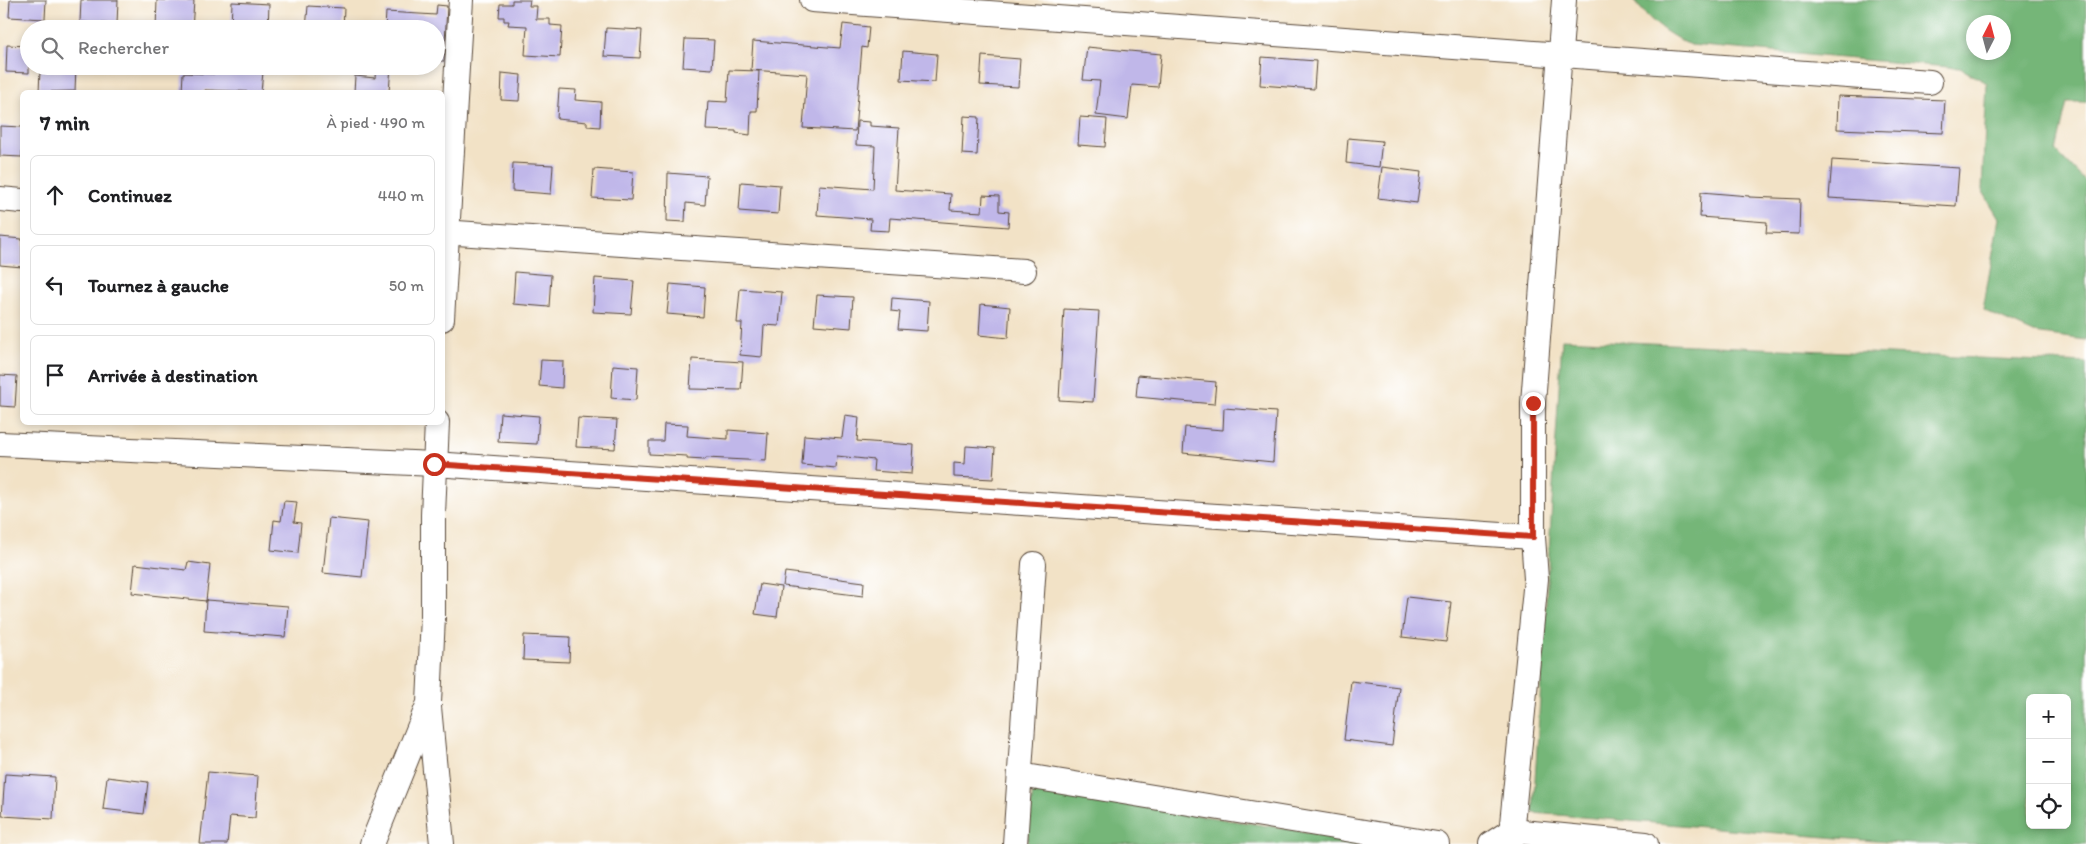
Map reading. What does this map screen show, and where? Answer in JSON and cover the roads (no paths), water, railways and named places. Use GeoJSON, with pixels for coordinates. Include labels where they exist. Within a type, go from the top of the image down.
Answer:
{"type":"FeatureCollection","features":[{"type":"Feature","properties":{"kind":"street"},"geometry":{"type":"LineString","coordinates":[[461,0],[445,232],[1024,271]]}},
{"type":"Feature","properties":{"kind":"street"},"geometry":{"type":"LineString","coordinates":[[812,0],[1930,82]]}},
{"type":"Feature","properties":{"kind":"street"},"geometry":{"type":"LineString","coordinates":[[1511,838],[1536,579],[1533,537],[1533,403],[1564,0]]}},
{"type":"Feature","properties":{"kind":"street"},"geometry":{"type":"LineString","coordinates":[[0,199],[20,201]]}},
{"type":"Feature","properties":{"kind":"street"},"geometry":{"type":"LineString","coordinates":[[437,425],[434,464],[433,616],[429,703],[442,844]]}},
{"type":"Feature","properties":{"kind":"street"},"geometry":{"type":"LineString","coordinates":[[0,444],[434,464],[1533,537]]}},
{"type":"Feature","properties":{"kind":"street"},"geometry":{"type":"LineString","coordinates":[[1015,844],[1034,564]]}},
{"type":"Feature","properties":{"kind":"street"},"geometry":{"type":"LineString","coordinates":[[372,844],[429,703]]}},
{"type":"Feature","properties":{"kind":"street"},"geometry":{"type":"LineString","coordinates":[[1020,775],[1437,844]]}},
{"type":"Feature","properties":{"kind":"street"},"geometry":{"type":"LineString","coordinates":[[1491,844],[1511,838],[1646,844]]}}]}
